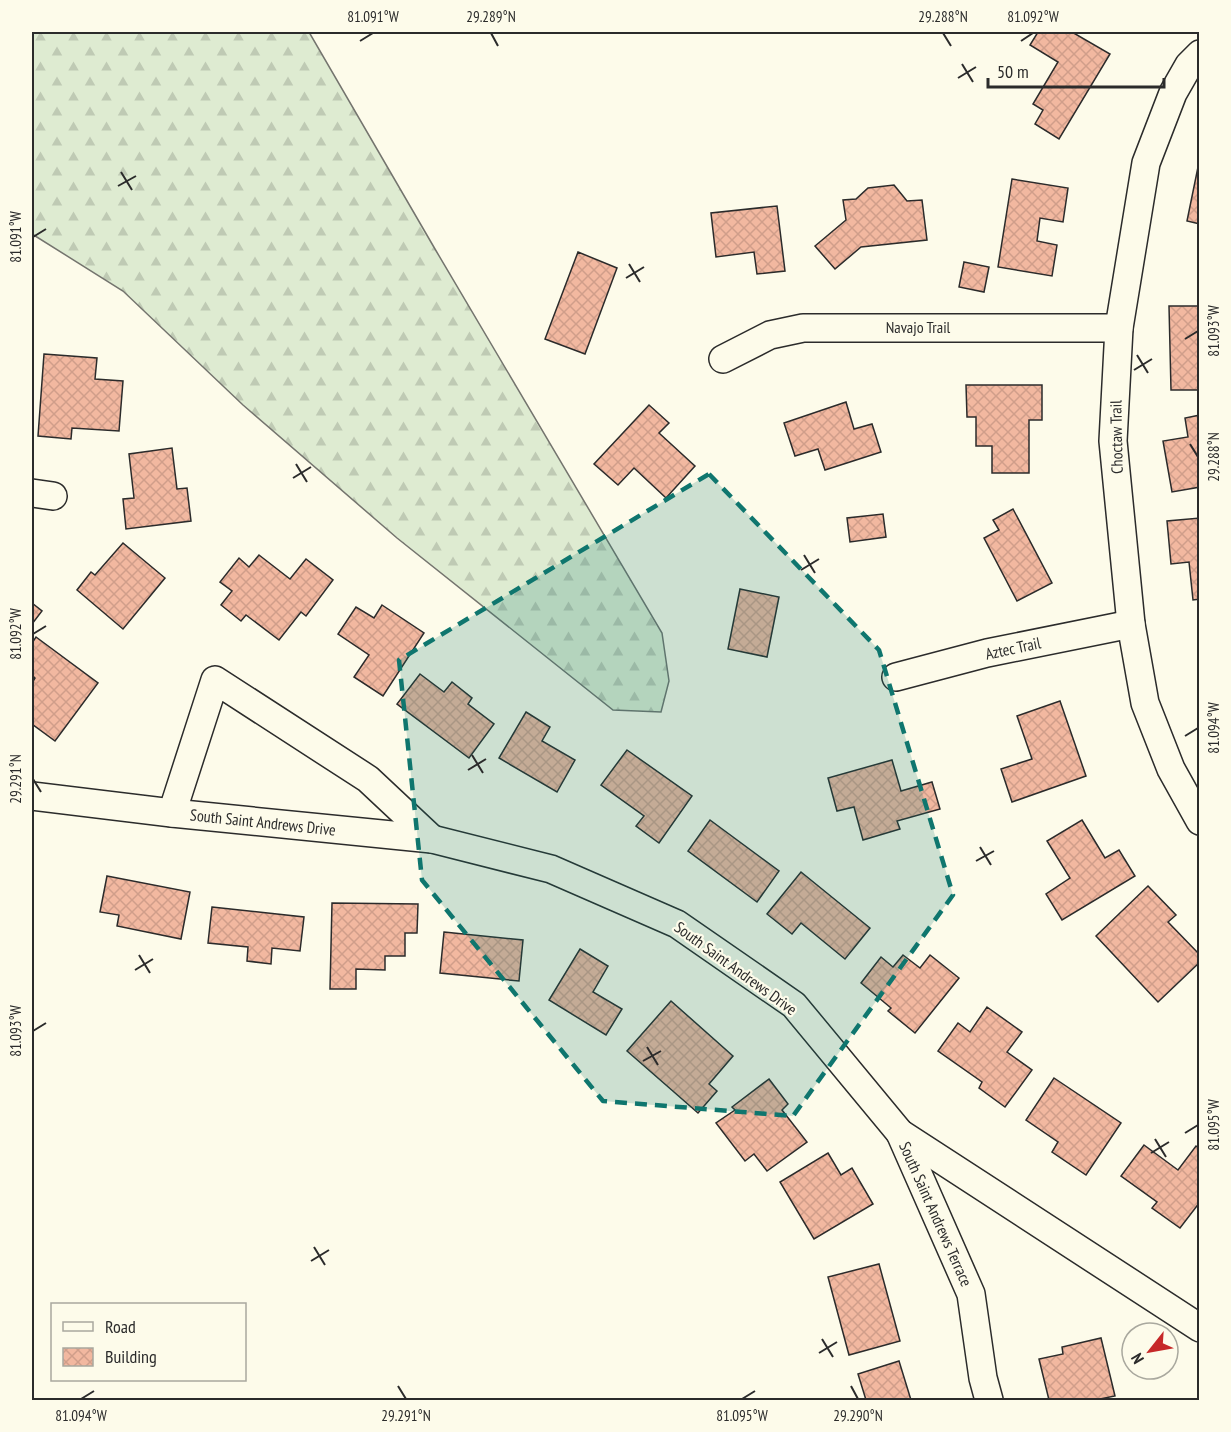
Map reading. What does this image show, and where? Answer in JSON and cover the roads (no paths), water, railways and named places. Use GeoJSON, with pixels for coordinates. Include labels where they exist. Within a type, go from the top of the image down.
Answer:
{"type":"FeatureCollection","features":[{"type":"Feature","properties":{"kind":"street","name":"Choctaw Trail"},"geometry":{"type":"LineString","coordinates":[[1200,54],[1189,65],[1173,93],[1146,163],[1119,328],[1113,441],[1131,624],[1145,703],[1171,770],[1200,821]]}},
{"type":"Feature","properties":{"kind":"street","name":"Navajo Trail"},"geometry":{"type":"LineString","coordinates":[[723,359],[770,335],[803,328],[1119,328]]}},
{"type":"Feature","properties":{"kind":"street","name":"Aztec Trail"},"geometry":{"type":"LineString","coordinates":[[896,677],[987,653],[1131,624]]}},
{"type":"Feature","properties":{"kind":"street"},"geometry":{"type":"LineString","coordinates":[[172,813],[215,680],[368,779],[432,839]]}},
{"type":"Feature","properties":{"kind":"street","name":"South Saint Andrews Drive"},"geometry":{"type":"LineString","coordinates":[[32,796],[172,813],[432,839],[551,869],[677,924],[794,1005],[900,1133],[1200,1328]]}},
{"type":"Feature","properties":{"kind":"street","name":"South Saint Andrews Terrace"},"geometry":{"type":"LineString","coordinates":[[900,1133],[971,1294],[983,1378],[989,1401]]}}]}
